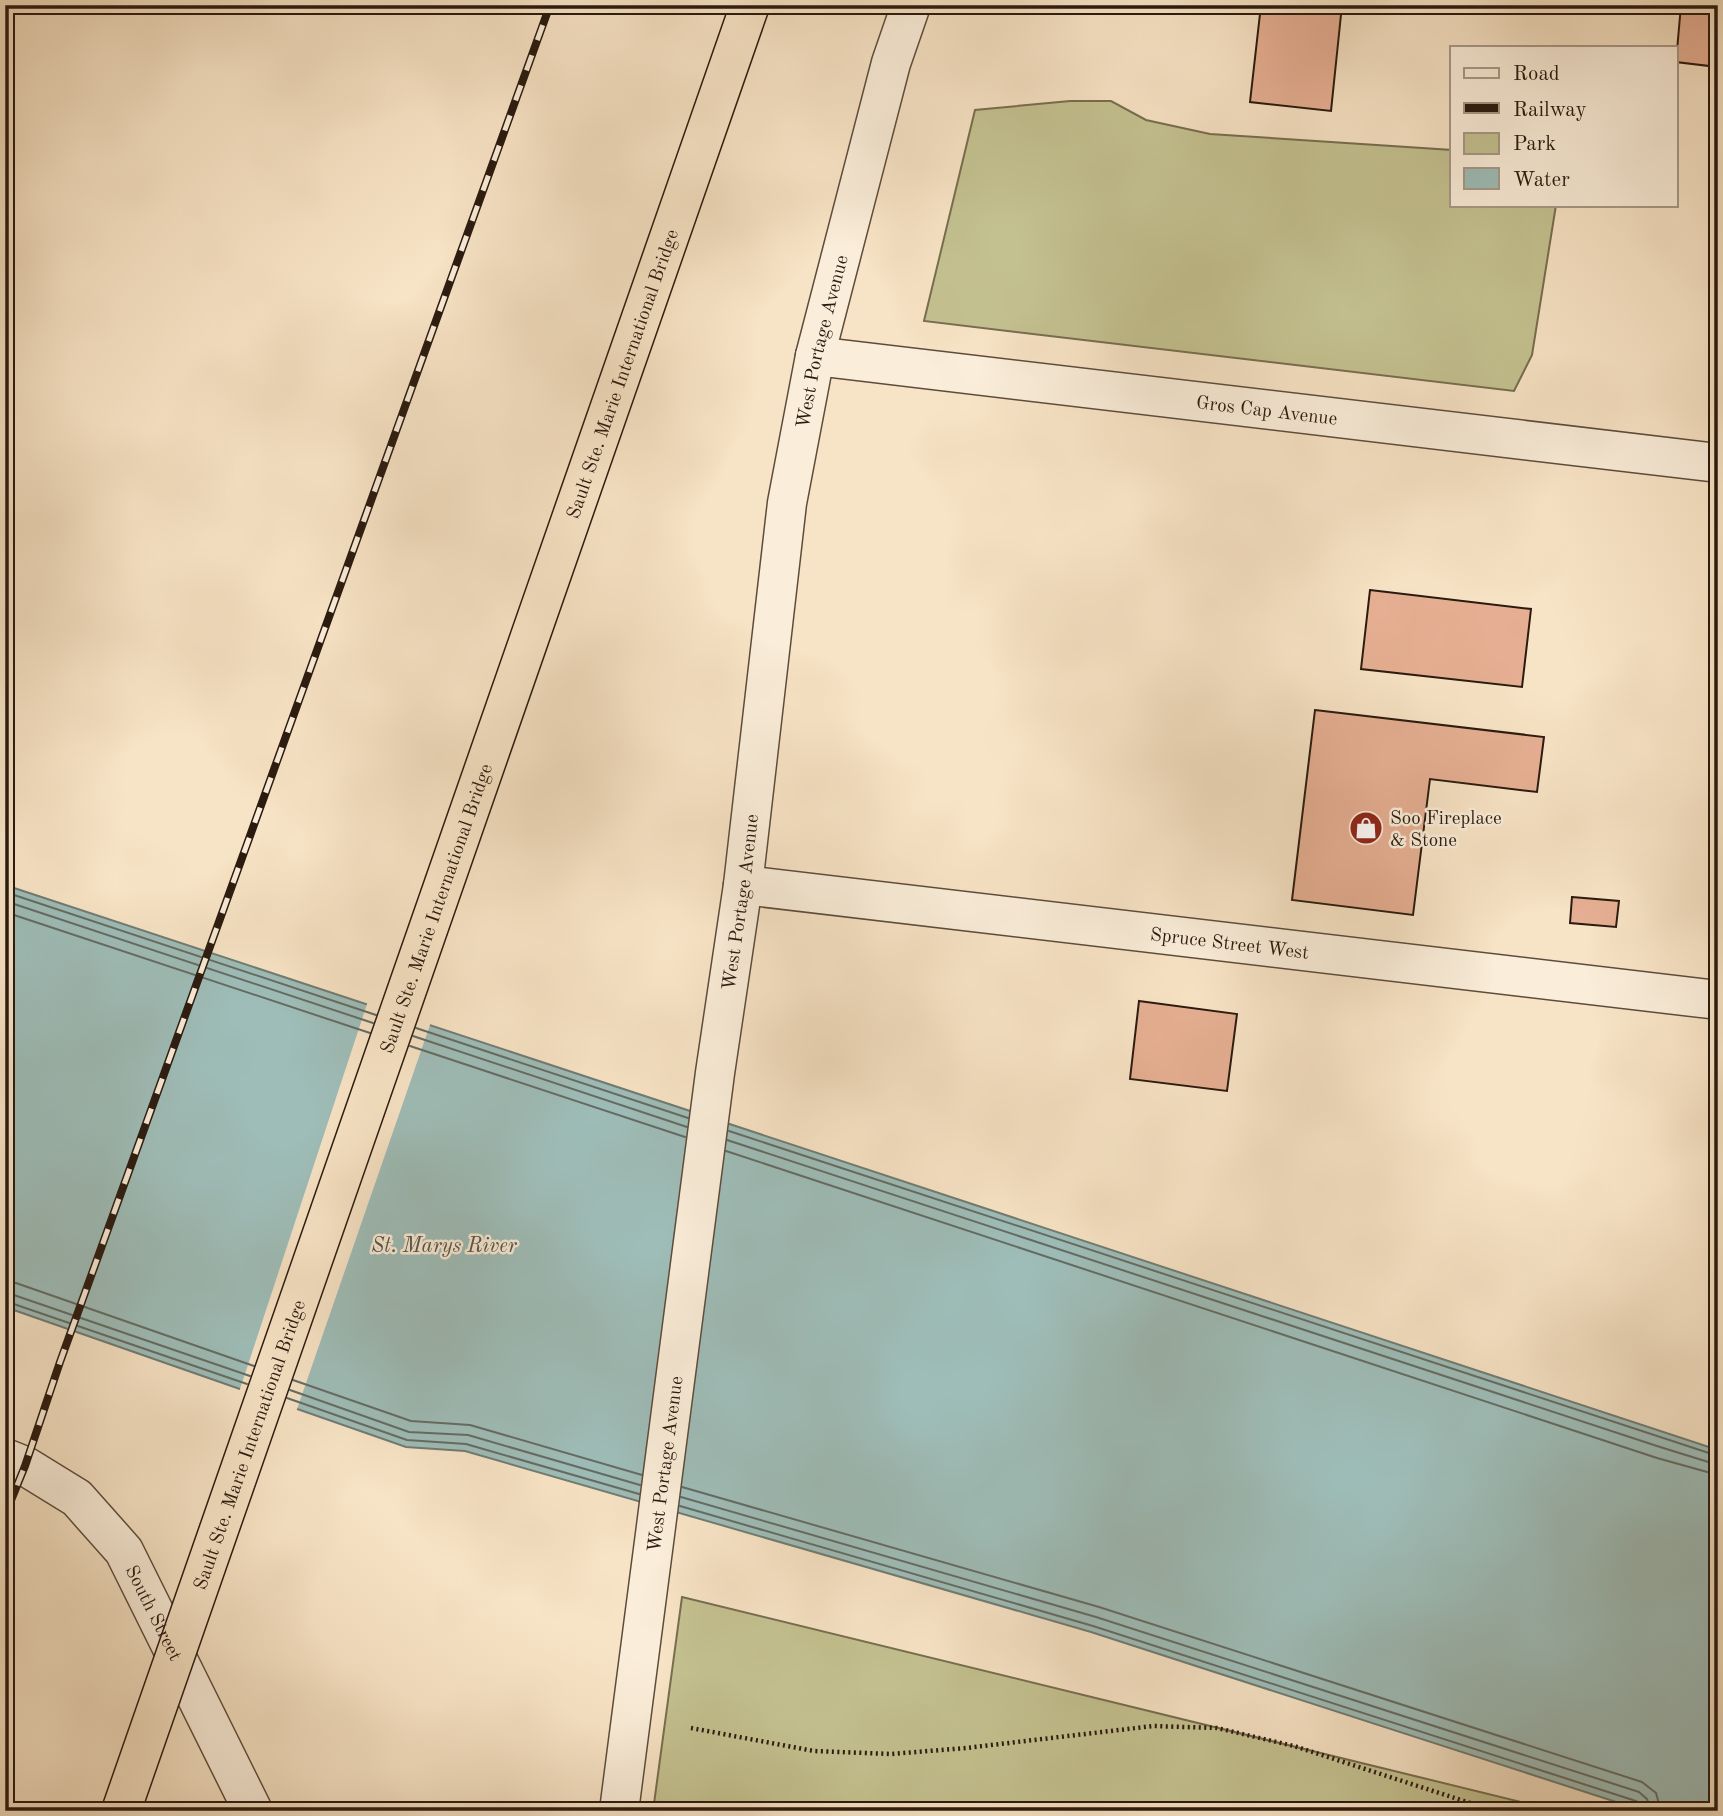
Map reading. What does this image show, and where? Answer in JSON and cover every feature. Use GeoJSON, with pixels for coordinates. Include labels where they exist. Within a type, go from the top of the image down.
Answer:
{"type":"FeatureCollection","features":[{"type":"Feature","properties":{"kind":"highway","name":"Sault Ste. Marie International Bridge"},"geometry":{"type":"LineString","coordinates":[[121,1811],[750,5]]}},
{"type":"Feature","properties":{"kind":"street","name":"West Portage Avenue"},"geometry":{"type":"LineString","coordinates":[[619,1811],[715,1073],[743,885],[787,503],[815,356],[891,63],[911,5]]}},
{"type":"Feature","properties":{"kind":"street","name":"Gros Cap Avenue"},"geometry":{"type":"LineString","coordinates":[[815,356],[1718,463]]}},
{"type":"Feature","properties":{"kind":"street","name":"Spruce Street West"},"geometry":{"type":"LineString","coordinates":[[743,885],[1718,1000]]}},
{"type":"Feature","properties":{"kind":"street","name":"South Street"},"geometry":{"type":"LineString","coordinates":[[5,1458],[25,1466],[77,1498],[124,1551],[253,1811]]}},
{"type":"Feature","properties":{"kind":"path"},"geometry":{"type":"LineString","coordinates":[[691,1728],[814,1751],[891,1754],[1153,1726],[1217,1728],[1294,1746],[1495,1811]]}},
{"type":"Feature","properties":{"kind":"green space"},"geometry":{"type":"Polygon","coordinates":[[[1070,101],[1111,101],[1146,120],[1210,134],[1450,150],[1450,206],[1556,206],[1532,355],[1514,391],[924,321],[975,110],[1070,101]]]}},
{"type":"Feature","properties":{"kind":"green space"},"geometry":{"type":"Polygon","coordinates":[[[682,1597],[1558,1811],[653,1811],[682,1597]]]}},
{"type":"Feature","properties":{"kind":"water","name":"St. Marys River"},"geometry":{"type":"Polygon","coordinates":[[[5,885],[1718,1450],[1718,1811],[1644,1811],[1091,1632],[465,1451],[406,1447],[5,1307],[5,885]]]}},
{"type":"Feature","properties":{"kind":"pier"},"geometry":{"type":"Polygon","coordinates":[[[368,1001],[431,1022],[296,1412],[239,1392],[368,1001]]]}},
{"type":"Feature","properties":{"kind":"building"},"geometry":{"type":"Polygon","coordinates":[[[1261,5],[1342,5],[1331,111],[1250,102],[1261,5]]]}},
{"type":"Feature","properties":{"kind":"building"},"geometry":{"type":"Polygon","coordinates":[[[1681,5],[1718,5],[1718,67],[1678,62],[1681,5]]]}},
{"type":"Feature","properties":{"kind":"building"},"geometry":{"type":"Polygon","coordinates":[[[1370,590],[1531,609],[1522,687],[1361,669],[1370,590]]]}},
{"type":"Feature","properties":{"kind":"building"},"geometry":{"type":"Polygon","coordinates":[[[1315,710],[1544,737],[1537,792],[1430,779],[1413,915],[1292,900],[1315,710]]]}},
{"type":"Feature","properties":{"kind":"building"},"geometry":{"type":"Polygon","coordinates":[[[1572,897],[1619,901],[1616,927],[1570,923],[1572,897]]]}},
{"type":"Feature","properties":{"kind":"building"},"geometry":{"type":"Polygon","coordinates":[[[1139,1001],[1237,1014],[1227,1091],[1130,1079],[1139,1001]]]}},
{"type":"Feature","properties":{"kind":"railway"},"geometry":{"type":"LineString","coordinates":[[5,1515],[25,1466],[60,1362],[550,5]]}},
{"type":"Feature","properties":{"kind":"place","name":"Soo Fireplace & Stone"},"geometry":{"type":"Point","coordinates":[1366,828]}}]}
